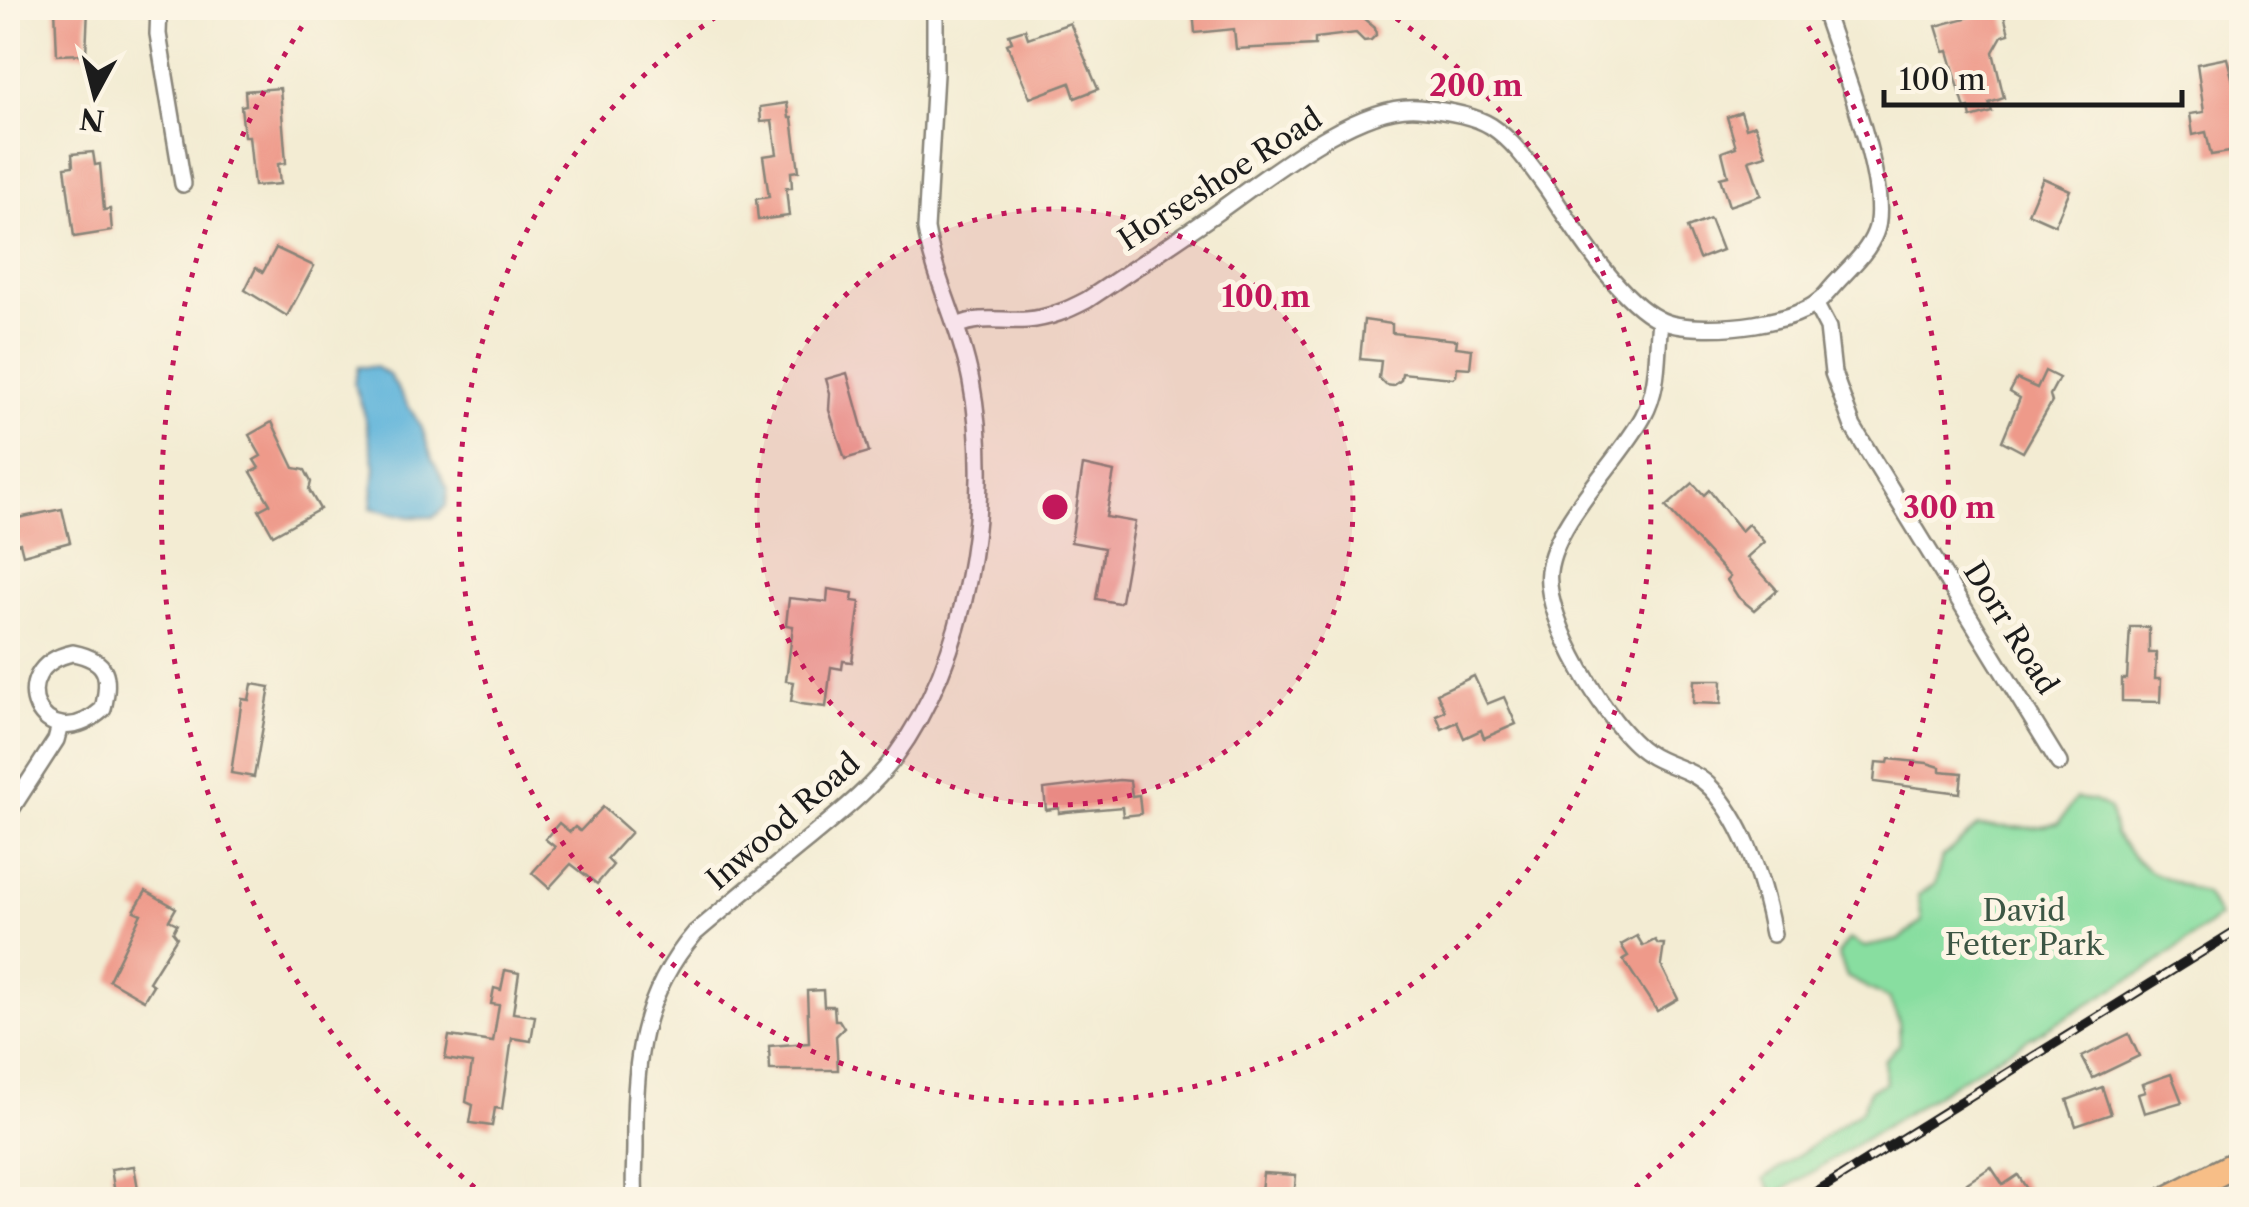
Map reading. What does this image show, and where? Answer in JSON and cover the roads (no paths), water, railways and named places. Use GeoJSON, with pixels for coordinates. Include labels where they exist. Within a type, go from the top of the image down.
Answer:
{"type":"FeatureCollection","features":[{"type":"Feature","properties":{"kind":"main road"},"geometry":{"type":"LineString","coordinates":[[2166,1200],[2242,1161]]}},
{"type":"Feature","properties":{"kind":"street"},"geometry":{"type":"LineString","coordinates":[[159,8],[158,34],[183,184]]}},
{"type":"Feature","properties":{"kind":"street","name":"Inwood Road"},"geometry":{"type":"LineString","coordinates":[[635,1200],[634,1120],[640,1046],[646,1018],[674,958],[696,933],[849,806],[879,776],[910,733],[945,662],[962,612],[973,557],[978,422],[958,326],[930,252],[926,228],[935,8]]}},
{"type":"Feature","properties":{"kind":"street"},"geometry":{"type":"LineString","coordinates":[[1772,934],[1767,902],[1737,826],[1715,791],[1697,774],[1664,764],[1614,725],[1587,681],[1549,590],[1548,570],[1566,530],[1643,417],[1658,369],[1660,321],[1728,328],[1816,307],[1863,254],[1875,234],[1881,212],[1877,179],[1823,8]]}},
{"type":"Feature","properties":{"kind":"street","name":"Horseshoe Road"},"geometry":{"type":"LineString","coordinates":[[958,326],[976,318],[1025,320],[1057,315],[1088,300],[1320,142],[1363,120],[1414,107],[1488,124],[1509,140],[1599,262],[1636,304],[1660,321]]}},
{"type":"Feature","properties":{"kind":"street","name":"Dorr Road"},"geometry":{"type":"LineString","coordinates":[[1816,307],[1828,328],[1834,373],[1853,427],[2059,763]]}},
{"type":"Feature","properties":{"kind":"street"},"geometry":{"type":"LineString","coordinates":[[72,653],[94,658],[104,668],[107,684],[102,709],[75,727],[60,725],[41,715],[32,686],[40,672],[60,656],[72,653]]}},
{"type":"Feature","properties":{"kind":"street"},"geometry":{"type":"LineString","coordinates":[[8,814],[56,740],[60,725]]}},
{"type":"Feature","properties":{"kind":"water"},"geometry":{"type":"Polygon","coordinates":[[[358,367],[375,367],[389,375],[422,428],[448,489],[446,506],[434,517],[410,517],[371,508],[375,467],[354,383],[358,367]]]}},
{"type":"Feature","properties":{"kind":"railway"},"geometry":{"type":"LineString","coordinates":[[1803,1200],[2242,927]]}},
{"type":"Feature","properties":{"kind":"park label","name":"David Fetter Park"},"geometry":{"type":"Point","coordinates":[2024,927]}}]}
